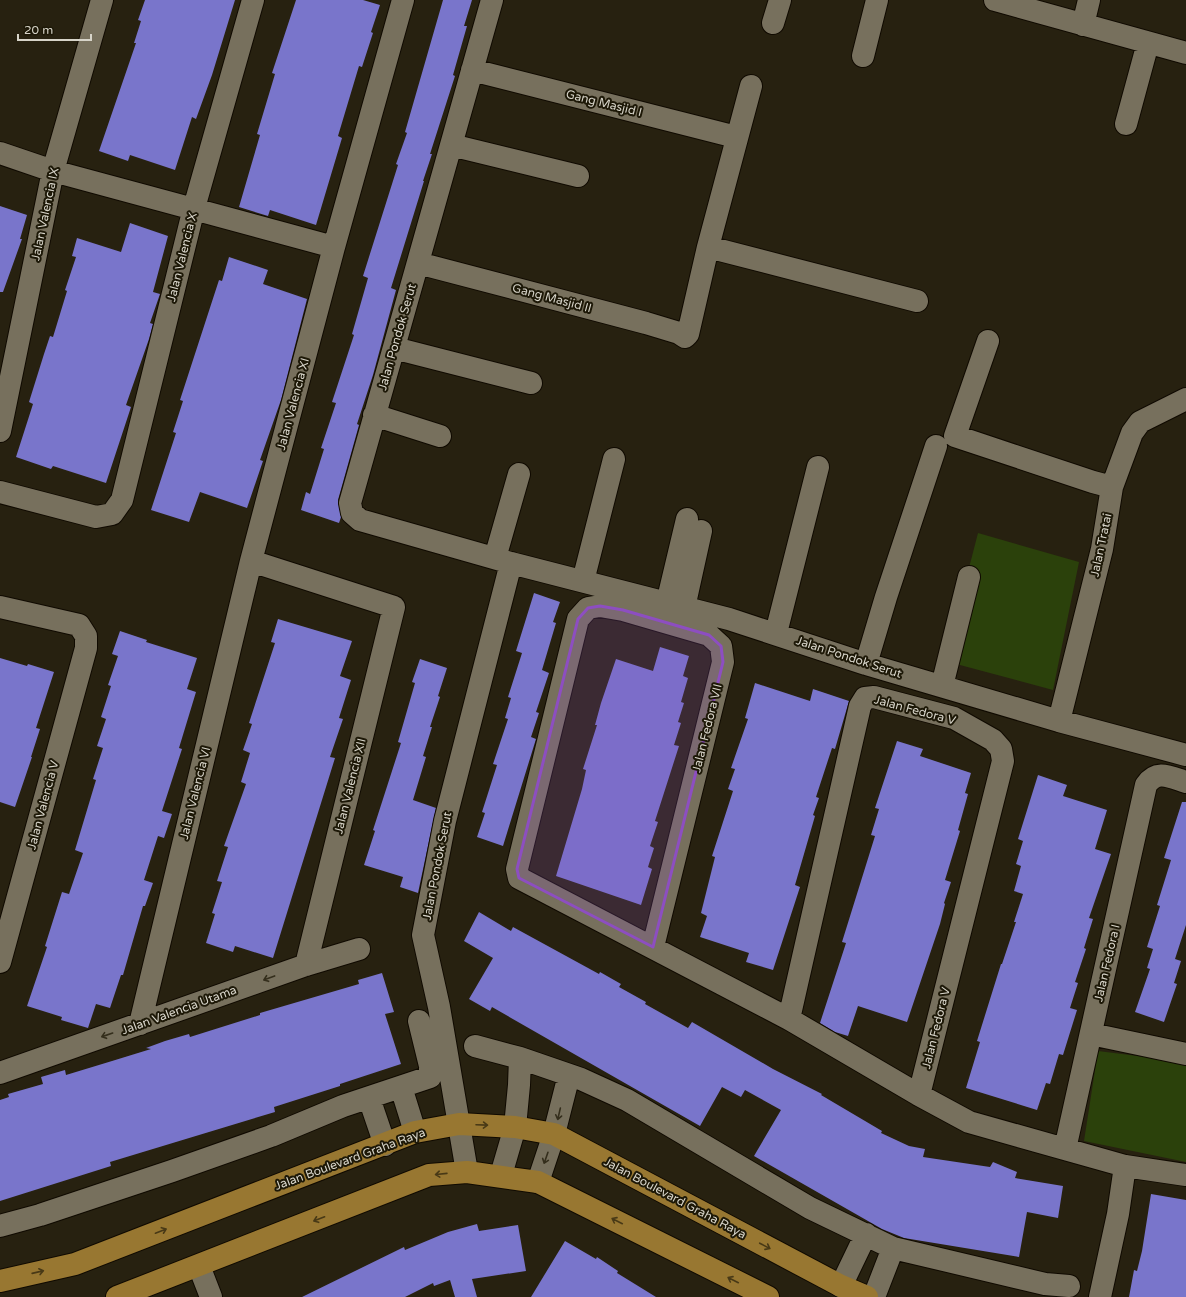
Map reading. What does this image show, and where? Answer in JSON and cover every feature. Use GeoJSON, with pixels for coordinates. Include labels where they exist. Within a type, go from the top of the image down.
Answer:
{"type":"FeatureCollection","features":[{"type":"Feature","properties":{"kind":"main road","name":"Jalan Boulevard Graha Raya"},"geometry":{"type":"LineString","coordinates":[[0,1281],[75,1264],[386,1145],[416,1132],[459,1124],[515,1127],[554,1134],[841,1286],[866,1297]]}},
{"type":"Feature","properties":{"kind":"main road"},"geometry":{"type":"LineString","coordinates":[[117,1297],[429,1175],[467,1172],[501,1175],[538,1182],[768,1297]]}},
{"type":"Feature","properties":{"kind":"street","name":"Jalan Valencia IX"},"geometry":{"type":"LineString","coordinates":[[0,431],[53,171],[102,0]]}},
{"type":"Feature","properties":{"kind":"street","name":"Jalan Valencia X"},"geometry":{"type":"LineString","coordinates":[[0,492],[96,517],[112,514],[122,500],[194,208],[253,0]]}},
{"type":"Feature","properties":{"kind":"street","name":"Jalan Valencia XI"},"geometry":{"type":"LineString","coordinates":[[251,561],[334,247],[403,0]]}},
{"type":"Feature","properties":{"kind":"street","name":"Jalan Pondok Serut"},"geometry":{"type":"LineString","coordinates":[[492,0],[350,502],[352,513],[360,520],[503,561],[675,605],[776,633],[866,664],[1059,721],[1186,755]]}},
{"type":"Feature","properties":{"kind":"street"},"geometry":{"type":"LineString","coordinates":[[773,23],[780,0]]}},
{"type":"Feature","properties":{"kind":"street"},"geometry":{"type":"LineString","coordinates":[[863,56],[877,0]]}},
{"type":"Feature","properties":{"kind":"street"},"geometry":{"type":"LineString","coordinates":[[1082,25],[1089,0]]}},
{"type":"Feature","properties":{"kind":"street"},"geometry":{"type":"LineString","coordinates":[[1006,2],[1082,25],[1186,53]]}},
{"type":"Feature","properties":{"kind":"street"},"geometry":{"type":"LineString","coordinates":[[1126,124],[1148,43]]}},
{"type":"Feature","properties":{"kind":"street","name":"Gang Masjid I"},"geometry":{"type":"LineString","coordinates":[[472,70],[736,137]]}},
{"type":"Feature","properties":{"kind":"street"},"geometry":{"type":"LineString","coordinates":[[751,86],[736,137],[708,247],[917,301]]}},
{"type":"Feature","properties":{"kind":"street"},"geometry":{"type":"LineString","coordinates":[[451,145],[578,176]]}},
{"type":"Feature","properties":{"kind":"street"},"geometry":{"type":"LineString","coordinates":[[0,153],[53,171],[334,247]]}},
{"type":"Feature","properties":{"kind":"street","name":"Gang Masjid II"},"geometry":{"type":"LineString","coordinates":[[418,263],[646,323],[679,333],[685,337],[688,334],[708,247]]}},
{"type":"Feature","properties":{"kind":"street"},"geometry":{"type":"LineString","coordinates":[[988,341],[956,436],[1112,487]]}},
{"type":"Feature","properties":{"kind":"street"},"geometry":{"type":"LineString","coordinates":[[394,348],[531,383]]}},
{"type":"Feature","properties":{"kind":"street","name":"Jalan Tratai"},"geometry":{"type":"LineString","coordinates":[[1059,721],[1102,549],[1112,487],[1132,433],[1140,422],[1186,399]]}},
{"type":"Feature","properties":{"kind":"street"},"geometry":{"type":"LineString","coordinates":[[374,415],[440,436]]}},
{"type":"Feature","properties":{"kind":"street"},"geometry":{"type":"LineString","coordinates":[[866,664],[886,597],[936,446]]}},
{"type":"Feature","properties":{"kind":"street"},"geometry":{"type":"LineString","coordinates":[[583,581],[614,459]]}},
{"type":"Feature","properties":{"kind":"street"},"geometry":{"type":"LineString","coordinates":[[776,633],[818,467]]}},
{"type":"Feature","properties":{"kind":"street"},"geometry":{"type":"LineString","coordinates":[[503,561],[519,474]]}},
{"type":"Feature","properties":{"kind":"street"},"geometry":{"type":"LineString","coordinates":[[675,605],[694,525]]}},
{"type":"Feature","properties":{"kind":"street","name":"Jalan Valencia XII"},"geometry":{"type":"LineString","coordinates":[[251,561],[394,607],[306,965]]}},
{"type":"Feature","properties":{"kind":"street","name":"Jalan Valencia VI"},"geometry":{"type":"LineString","coordinates":[[140,1024],[251,561]]}},
{"type":"Feature","properties":{"kind":"street","name":"Jalan Pondok Serut"},"geometry":{"type":"LineString","coordinates":[[467,1172],[439,1007],[423,935],[445,821],[503,561]]}},
{"type":"Feature","properties":{"kind":"street"},"geometry":{"type":"LineString","coordinates":[[942,686],[969,577]]}},
{"type":"Feature","properties":{"kind":"street","name":"Jalan Fedora VII"},"geometry":{"type":"LineString","coordinates":[[600,606],[623,610],[709,635],[721,646],[723,662],[653,947],[519,878],[517,869],[578,619],[588,608],[600,606]]}},
{"type":"Feature","properties":{"kind":"street","name":"Jalan Valencia V"},"geometry":{"type":"LineString","coordinates":[[0,607],[79,625],[86,636],[86,648],[0,962]]}},
{"type":"Feature","properties":{"kind":"street","name":"Jalan Fedora V"},"geometry":{"type":"LineString","coordinates":[[789,1019],[860,706],[865,698],[874,697],[954,718],[993,740],[1001,749],[1003,761],[919,1095]]}},
{"type":"Feature","properties":{"kind":"street","name":"Jalan Fedora I"},"geometry":{"type":"LineString","coordinates":[[1064,1149],[1146,785],[1151,778],[1161,775],[1186,782]]}},
{"type":"Feature","properties":{"kind":"street"},"geometry":{"type":"LineString","coordinates":[[653,947],[789,1019],[919,1095],[969,1122],[1125,1166],[1186,1175]]}},
{"type":"Feature","properties":{"kind":"street","name":"Jalan Valencia Utama"},"geometry":{"type":"LineString","coordinates":[[0,1073],[306,965],[360,949]]}},
{"type":"Feature","properties":{"kind":"street"},"geometry":{"type":"LineString","coordinates":[[0,1226],[40,1215],[172,1171],[368,1098],[430,1077],[430,1066],[419,1021]]}},
{"type":"Feature","properties":{"kind":"street"},"geometry":{"type":"LineString","coordinates":[[1091,1034],[1186,1054]]}},
{"type":"Feature","properties":{"kind":"street"},"geometry":{"type":"LineString","coordinates":[[475,1046],[520,1058],[569,1075],[627,1100],[810,1208],[893,1248],[1045,1284],[1069,1286]]}},
{"type":"Feature","properties":{"kind":"street"},"geometry":{"type":"LineString","coordinates":[[501,1175],[515,1127],[520,1085],[520,1058]]}},
{"type":"Feature","properties":{"kind":"street"},"geometry":{"type":"LineString","coordinates":[[538,1182],[554,1134],[569,1075]]}},
{"type":"Feature","properties":{"kind":"street"},"geometry":{"type":"LineString","coordinates":[[401,1087],[416,1132]]}},
{"type":"Feature","properties":{"kind":"street"},"geometry":{"type":"LineString","coordinates":[[368,1098],[386,1145]]}},
{"type":"Feature","properties":{"kind":"street"},"geometry":{"type":"LineString","coordinates":[[1100,1297],[1118,1214],[1125,1166]]}},
{"type":"Feature","properties":{"kind":"street"},"geometry":{"type":"LineString","coordinates":[[841,1286],[866,1234]]}},
{"type":"Feature","properties":{"kind":"street"},"geometry":{"type":"LineString","coordinates":[[874,1297],[893,1248]]}},
{"type":"Feature","properties":{"kind":"street"},"geometry":{"type":"LineString","coordinates":[[199,1266],[211,1297]]}},
{"type":"Feature","properties":{"kind":"highlighted area"},"geometry":{"type":"Polygon","coordinates":[[[600,606],[623,610],[709,635],[721,646],[723,662],[653,947],[519,878],[517,869],[578,619],[588,608],[600,606]]]}},
{"type":"Feature","properties":{"kind":"green space"},"geometry":{"type":"Polygon","coordinates":[[[978,533],[1079,562],[1053,690],[945,661],[978,533]]]}},
{"type":"Feature","properties":{"kind":"green space"},"geometry":{"type":"Polygon","coordinates":[[[1098,1051],[1186,1062],[1186,1162],[1084,1141],[1098,1051]]]}},
{"type":"Feature","properties":{"kind":"building"},"geometry":{"type":"Polygon","coordinates":[[[145,0],[235,0],[212,75],[196,119],[192,117],[175,170],[130,155],[128,161],[99,151],[136,43],[134,43],[141,21],[138,20],[145,0]]]}},
{"type":"Feature","properties":{"kind":"building"},"geometry":{"type":"Polygon","coordinates":[[[296,0],[363,0],[380,5],[371,32],[373,33],[362,67],[359,66],[338,136],[342,138],[316,225],[270,210],[268,216],[239,207],[260,135],[257,134],[275,74],[272,73],[296,0]]]}},
{"type":"Feature","properties":{"kind":"building"},"geometry":{"type":"Polygon","coordinates":[[[443,0],[472,0],[464,26],[467,26],[453,75],[455,76],[430,154],[432,154],[391,288],[396,290],[373,375],[357,424],[359,425],[338,500],[341,517],[339,523],[301,510],[306,492],[310,494],[324,449],[321,448],[336,403],[332,402],[354,335],[352,334],[368,278],[363,276],[398,165],[396,164],[407,133],[405,132],[443,0]]]}},
{"type":"Feature","properties":{"kind":"building"},"geometry":{"type":"Polygon","coordinates":[[[0,206],[27,215],[20,239],[22,239],[3,292],[0,292],[0,206]]]}},
{"type":"Feature","properties":{"kind":"building"},"geometry":{"type":"Polygon","coordinates":[[[130,223],[168,236],[153,292],[160,294],[150,323],[153,324],[126,405],[131,407],[106,483],[53,466],[51,469],[16,457],[33,404],[29,402],[50,336],[53,337],[67,291],[65,290],[76,257],[72,256],[77,238],[121,252],[130,223]]]}},
{"type":"Feature","properties":{"kind":"building"},"geometry":{"type":"Polygon","coordinates":[[[229,257],[268,270],[263,284],[307,299],[281,400],[260,460],[263,461],[247,508],[200,492],[189,522],[151,510],[176,433],[173,432],[183,401],[180,400],[219,280],[222,281],[229,257]]]}},
{"type":"Feature","properties":{"kind":"building"},"geometry":{"type":"Polygon","coordinates":[[[534,593],[560,602],[553,622],[556,623],[542,670],[549,673],[536,712],[539,713],[531,737],[536,739],[503,846],[477,837],[485,813],[482,812],[497,765],[493,764],[508,719],[505,718],[511,698],[508,697],[522,653],[516,651],[534,593]]]}},
{"type":"Feature","properties":{"kind":"building"},"geometry":{"type":"Polygon","coordinates":[[[278,619],[352,641],[340,676],[351,680],[339,718],[343,719],[330,757],[335,758],[273,958],[235,946],[233,952],[206,943],[215,914],[212,913],[222,882],[217,881],[228,847],[224,846],[246,784],[241,782],[250,753],[243,750],[252,724],[249,723],[275,643],[271,642],[278,619]]]}},
{"type":"Feature","properties":{"kind":"building"},"geometry":{"type":"Polygon","coordinates":[[[120,631],[147,640],[146,642],[197,658],[187,689],[196,692],[179,748],[182,749],[162,811],[172,814],[164,838],[158,836],[144,880],[153,883],[145,906],[143,906],[123,975],[121,975],[110,1008],[96,1004],[88,1028],[61,1020],[62,1017],[27,1006],[47,947],[45,946],[62,892],[69,894],[83,853],[75,850],[96,780],[93,779],[103,748],[97,746],[106,719],[101,717],[111,686],[108,685],[118,656],[112,654],[120,631]]]}},
{"type":"Feature","properties":{"kind":"building"},"geometry":{"type":"Polygon","coordinates":[[[660,647],[689,656],[683,676],[688,678],[681,702],[684,703],[678,722],[681,723],[674,745],[679,746],[655,821],[658,822],[650,846],[654,848],[648,867],[652,869],[641,905],[556,876],[582,789],[586,770],[583,769],[597,725],[595,725],[601,703],[616,659],[653,671],[660,647]]]}},
{"type":"Feature","properties":{"kind":"building"},"geometry":{"type":"Polygon","coordinates":[[[0,658],[27,666],[28,664],[54,672],[36,728],[40,729],[32,757],[15,807],[0,802],[0,658]]]}},
{"type":"Feature","properties":{"kind":"building"},"geometry":{"type":"Polygon","coordinates":[[[420,659],[447,668],[438,696],[440,697],[430,727],[432,727],[423,756],[426,757],[413,800],[436,808],[418,893],[400,887],[403,877],[364,865],[375,831],[373,830],[401,743],[398,742],[415,683],[412,682],[420,659]]]}},
{"type":"Feature","properties":{"kind":"building"},"geometry":{"type":"Polygon","coordinates":[[[755,683],[810,701],[813,689],[849,701],[835,749],[832,748],[816,797],[819,798],[813,815],[815,816],[795,885],[800,887],[773,970],[746,962],[749,953],[700,937],[707,916],[701,913],[715,857],[712,856],[733,791],[728,789],[735,769],[731,768],[748,719],[745,718],[755,683]]]}},
{"type":"Feature","properties":{"kind":"building"},"geometry":{"type":"Polygon","coordinates":[[[897,741],[923,749],[920,756],[971,773],[965,793],[968,794],[958,830],[960,831],[945,880],[951,882],[944,903],[940,924],[907,1022],[858,1006],[848,1036],[835,1032],[820,1023],[846,943],[842,942],[875,836],[871,835],[879,809],[875,808],[897,741]]]}},
{"type":"Feature","properties":{"kind":"building"},"geometry":{"type":"Polygon","coordinates":[[[1038,775],[1067,785],[1063,796],[1107,810],[1095,849],[1111,854],[1089,918],[1093,919],[1084,948],[1086,949],[1075,982],[1078,983],[1070,1008],[1077,1010],[1063,1055],[1059,1054],[1050,1084],[1046,1083],[1037,1110],[966,1088],[980,1042],[977,1041],[1016,922],[1014,922],[1023,894],[1014,891],[1021,866],[1016,864],[1023,841],[1018,839],[1038,775]]]}},
{"type":"Feature","properties":{"kind":"building"},"geometry":{"type":"Polygon","coordinates":[[[1182,802],[1186,802],[1186,925],[1175,959],[1181,961],[1174,983],[1177,984],[1164,1022],[1135,1012],[1150,969],[1147,968],[1153,949],[1147,947],[1160,906],[1157,905],[1171,860],[1164,858],[1182,802]]]}},
{"type":"Feature","properties":{"kind":"building"},"geometry":{"type":"Polygon","coordinates":[[[479,912],[511,931],[513,927],[599,974],[600,972],[621,984],[619,987],[646,1002],[645,1004],[688,1028],[692,1022],[773,1069],[822,1094],[821,1095],[882,1131],[881,1133],[909,1146],[925,1149],[923,1157],[990,1167],[993,1162],[1017,1172],[1015,1178],[1063,1186],[1058,1218],[1027,1212],[1019,1257],[904,1238],[882,1229],[754,1156],[781,1110],[745,1090],[741,1097],[722,1087],[700,1126],[492,1007],[490,1011],[469,999],[493,958],[464,941],[479,912]]]}},
{"type":"Feature","properties":{"kind":"building"},"geometry":{"type":"Polygon","coordinates":[[[382,973],[394,1012],[385,1014],[401,1064],[340,1084],[340,1086],[274,1107],[275,1112],[110,1162],[111,1166],[0,1201],[0,1100],[9,1097],[8,1094],[43,1084],[41,1077],[65,1070],[66,1075],[112,1061],[151,1049],[146,1048],[165,1041],[189,1034],[190,1037],[260,1015],[260,1013],[359,984],[358,980],[382,973]]]}},
{"type":"Feature","properties":{"kind":"building"},"geometry":{"type":"Polygon","coordinates":[[[1151,1194],[1186,1200],[1186,1297],[1129,1297],[1134,1270],[1137,1271],[1142,1251],[1151,1194]]]}},
{"type":"Feature","properties":{"kind":"building"},"geometry":{"type":"Polygon","coordinates":[[[477,1224],[479,1231],[518,1225],[526,1271],[472,1279],[477,1297],[455,1297],[450,1280],[434,1286],[433,1283],[405,1297],[302,1297],[404,1247],[405,1250],[448,1232],[477,1224]]]}},
{"type":"Feature","properties":{"kind":"building"},"geometry":{"type":"Polygon","coordinates":[[[565,1241],[596,1259],[597,1257],[618,1271],[617,1273],[656,1297],[531,1297],[565,1241]]]}}]}
